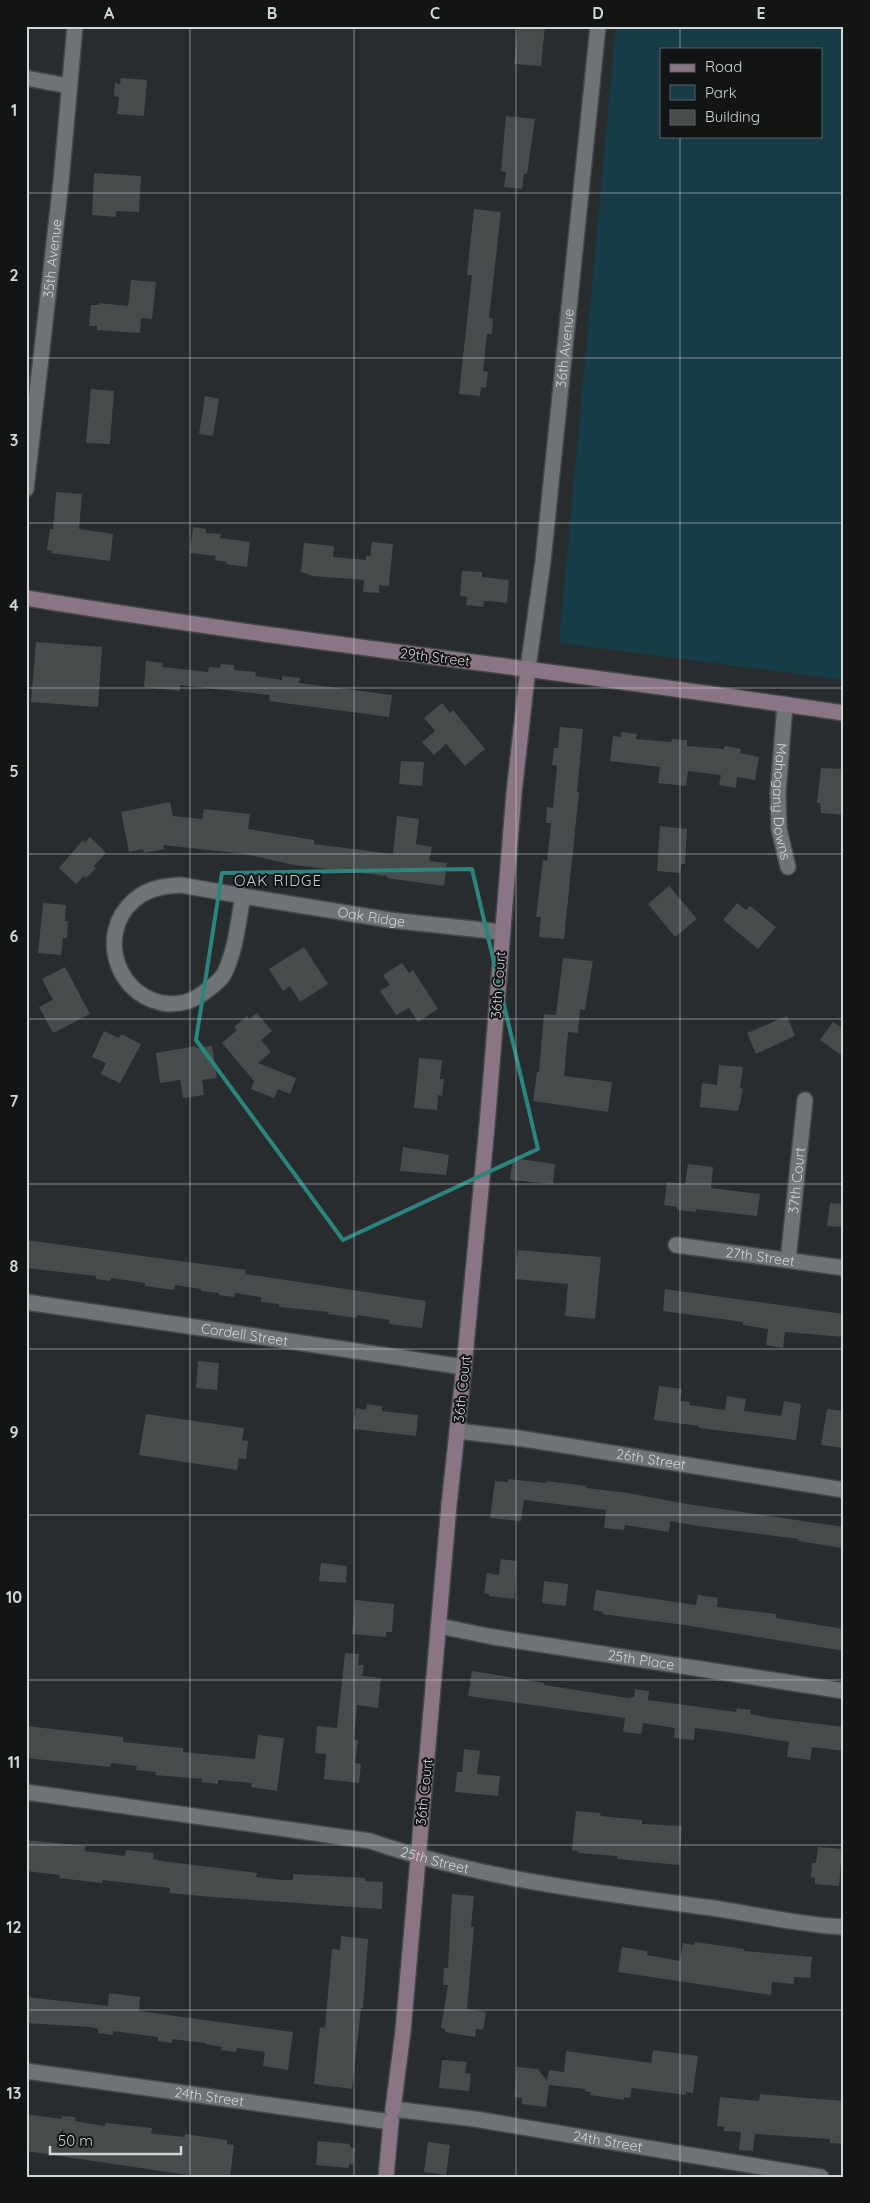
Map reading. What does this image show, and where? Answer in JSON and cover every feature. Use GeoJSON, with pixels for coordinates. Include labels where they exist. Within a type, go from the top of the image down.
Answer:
{"type":"FeatureCollection","features":[{"type":"Feature","properties":{"kind":"street","name":"35th Avenue"},"geometry":{"type":"LineString","coordinates":[[26,489],[58,210],[76,26]]}},
{"type":"Feature","properties":{"kind":"street","name":"36th Avenue"},"geometry":{"type":"LineString","coordinates":[[528,668],[543,561],[598,26]]}},
{"type":"Feature","properties":{"kind":"street"},"geometry":{"type":"LineString","coordinates":[[26,78],[69,86]]}},
{"type":"Feature","properties":{"kind":"street","name":"29th Street"},"geometry":{"type":"LineString","coordinates":[[26,598],[369,649],[528,668],[844,713]]}},
{"type":"Feature","properties":{"kind":"street","name":"36th Court"},"geometry":{"type":"LineString","coordinates":[[386,2177],[403,2031],[449,1505],[464,1367],[494,1039],[501,932],[516,770],[528,668]]}},
{"type":"Feature","properties":{"kind":"street","name":"Mahogany Downs"},"geometry":{"type":"LineString","coordinates":[[786,704],[778,793],[779,829],[788,867]]}},
{"type":"Feature","properties":{"kind":"street","name":"Oak Ridge"},"geometry":{"type":"LineString","coordinates":[[243,896],[232,954],[223,976],[210,988],[192,1000],[171,1004],[150,1000],[132,988],[120,971],[114,949],[117,929],[126,910],[140,895],[160,886],[181,885],[390,920],[501,932]]}},
{"type":"Feature","properties":{"kind":"street","name":"37th Court"},"geometry":{"type":"LineString","coordinates":[[788,1260],[805,1100]]}},
{"type":"Feature","properties":{"kind":"street","name":"27th Street"},"geometry":{"type":"LineString","coordinates":[[676,1245],[844,1268]]}},
{"type":"Feature","properties":{"kind":"street","name":"Cordell Street"},"geometry":{"type":"LineString","coordinates":[[26,1302],[464,1367]]}},
{"type":"Feature","properties":{"kind":"street","name":"26th Street"},"geometry":{"type":"LineString","coordinates":[[457,1431],[518,1438],[844,1490]]}},
{"type":"Feature","properties":{"kind":"street","name":"25th Place"},"geometry":{"type":"LineString","coordinates":[[439,1626],[493,1637],[844,1691]]}},
{"type":"Feature","properties":{"kind":"street","name":"25th Street"},"geometry":{"type":"LineString","coordinates":[[26,1792],[370,1841],[417,1857],[556,1886],[844,1927]]}},
{"type":"Feature","properties":{"kind":"street","name":"24th Street"},"geometry":{"type":"LineString","coordinates":[[26,2071],[392,2116],[484,2120],[822,2177]]}},
{"type":"Feature","properties":{"kind":"highlighted area"},"geometry":{"type":"Polygon","coordinates":[[[472,869],[538,1149],[343,1240],[196,1040],[222,873],[472,869]]]}},
{"type":"Feature","properties":{"kind":"green space"},"geometry":{"type":"Polygon","coordinates":[[[616,26],[844,26],[844,680],[559,643],[616,26]]]}},
{"type":"Feature","properties":{"kind":"building"},"geometry":{"type":"Polygon","coordinates":[[[518,26],[545,26],[541,66],[514,64],[518,26]]]}},
{"type":"Feature","properties":{"kind":"building"},"geometry":{"type":"Polygon","coordinates":[[[121,78],[147,80],[144,116],[117,114],[119,97],[114,96],[115,83],[120,84],[121,78]]]}},
{"type":"Feature","properties":{"kind":"building"},"geometry":{"type":"Polygon","coordinates":[[[506,116],[535,119],[527,174],[524,174],[522,189],[504,187],[506,172],[501,171],[506,116]]]}},
{"type":"Feature","properties":{"kind":"building"},"geometry":{"type":"Polygon","coordinates":[[[94,173],[141,176],[139,212],[116,211],[116,217],[92,215],[94,173]]]}},
{"type":"Feature","properties":{"kind":"building"},"geometry":{"type":"Polygon","coordinates":[[[474,209],[501,212],[489,318],[493,319],[492,334],[487,334],[483,371],[488,372],[486,388],[481,387],[480,396],[459,394],[472,275],[467,275],[474,209]]]}},
{"type":"Feature","properties":{"kind":"building"},"geometry":{"type":"Polygon","coordinates":[[[131,280],[156,282],[152,319],[141,318],[140,333],[97,330],[97,326],[89,326],[91,305],[99,305],[99,303],[128,306],[131,280]]]}},
{"type":"Feature","properties":{"kind":"building"},"geometry":{"type":"Polygon","coordinates":[[[91,389],[114,391],[110,444],[86,443],[91,389]]]}},
{"type":"Feature","properties":{"kind":"building"},"geometry":{"type":"Polygon","coordinates":[[[205,396],[219,399],[213,436],[199,434],[205,396]]]}},
{"type":"Feature","properties":{"kind":"building"},"geometry":{"type":"Polygon","coordinates":[[[56,492],[82,494],[79,529],[113,534],[110,561],[51,553],[52,551],[47,550],[50,529],[53,529],[56,492]]]}},
{"type":"Feature","properties":{"kind":"building"},"geometry":{"type":"Polygon","coordinates":[[[193,527],[206,529],[206,533],[221,534],[220,538],[250,542],[247,567],[226,564],[227,562],[215,560],[216,556],[190,553],[193,527]]]}},
{"type":"Feature","properties":{"kind":"building"},"geometry":{"type":"Polygon","coordinates":[[[372,542],[393,544],[389,586],[379,585],[379,593],[363,592],[364,580],[313,576],[301,572],[304,543],[334,546],[333,557],[366,560],[366,556],[370,556],[372,542]]]}},
{"type":"Feature","properties":{"kind":"building"},"geometry":{"type":"Polygon","coordinates":[[[462,571],[482,572],[482,577],[509,580],[507,603],[484,601],[483,607],[466,605],[467,597],[460,596],[462,571]]]}},
{"type":"Feature","properties":{"kind":"building"},"geometry":{"type":"Polygon","coordinates":[[[36,642],[102,647],[98,707],[31,702],[36,642]]]}},
{"type":"Feature","properties":{"kind":"building"},"geometry":{"type":"Polygon","coordinates":[[[146,661],[163,663],[162,667],[208,672],[209,667],[220,668],[221,664],[234,665],[234,670],[256,672],[255,676],[282,680],[282,676],[300,678],[299,683],[392,695],[389,717],[269,701],[270,695],[180,685],[180,691],[144,687],[146,661]]]}},
{"type":"Feature","properties":{"kind":"building"},"geometry":{"type":"Polygon","coordinates":[[[442,703],[450,713],[453,710],[485,749],[465,766],[446,744],[434,755],[422,742],[435,731],[424,718],[442,703]]]}},
{"type":"Feature","properties":{"kind":"building"},"geometry":{"type":"Polygon","coordinates":[[[560,727],[583,729],[577,792],[579,792],[564,939],[539,937],[541,917],[536,917],[543,860],[547,861],[551,823],[546,823],[547,807],[553,808],[557,766],[552,765],[554,748],[558,748],[560,727]]]}},
{"type":"Feature","properties":{"kind":"building"},"geometry":{"type":"Polygon","coordinates":[[[622,732],[637,734],[636,739],[671,742],[672,739],[687,740],[687,746],[724,749],[725,746],[741,749],[740,753],[759,757],[755,780],[737,777],[736,788],[719,785],[721,775],[688,771],[686,786],[658,783],[660,767],[610,761],[613,736],[621,737],[622,732]]]}},
{"type":"Feature","properties":{"kind":"building"},"geometry":{"type":"Polygon","coordinates":[[[401,761],[424,762],[422,786],[399,784],[401,761]]]}},
{"type":"Feature","properties":{"kind":"building"},"geometry":{"type":"Polygon","coordinates":[[[821,768],[844,769],[844,815],[821,813],[820,803],[817,803],[821,768]]]}},
{"type":"Feature","properties":{"kind":"building"},"geometry":{"type":"Polygon","coordinates":[[[170,802],[173,816],[202,819],[204,809],[250,814],[248,829],[314,840],[314,844],[393,854],[397,816],[419,819],[416,844],[432,847],[429,861],[447,863],[444,886],[387,878],[387,876],[294,865],[245,854],[163,845],[164,849],[144,853],[143,849],[129,852],[121,812],[170,802]]]}},
{"type":"Feature","properties":{"kind":"building"},"geometry":{"type":"Polygon","coordinates":[[[660,826],[687,829],[685,864],[681,864],[680,873],[657,871],[660,826]]]}},
{"type":"Feature","properties":{"kind":"building"},"geometry":{"type":"Polygon","coordinates":[[[90,837],[106,853],[94,866],[96,868],[86,878],[84,876],[76,884],[59,868],[83,840],[85,842],[90,837]]]}},
{"type":"Feature","properties":{"kind":"building"},"geometry":{"type":"Polygon","coordinates":[[[669,886],[697,919],[675,937],[648,904],[669,886]]]}},
{"type":"Feature","properties":{"kind":"building"},"geometry":{"type":"Polygon","coordinates":[[[43,903],[66,905],[65,921],[68,921],[67,938],[63,938],[61,955],[38,953],[43,903]]]}},
{"type":"Feature","properties":{"kind":"building"},"geometry":{"type":"Polygon","coordinates":[[[737,903],[746,910],[750,906],[776,927],[758,949],[723,920],[737,903]]]}},
{"type":"Feature","properties":{"kind":"building"},"geometry":{"type":"Polygon","coordinates":[[[304,947],[328,984],[300,1002],[290,986],[283,991],[269,969],[304,947]]]}},
{"type":"Feature","properties":{"kind":"building"},"geometry":{"type":"Polygon","coordinates":[[[563,958],[593,961],[585,1010],[580,1009],[578,1033],[568,1032],[564,1076],[612,1082],[608,1112],[533,1101],[537,1072],[539,1072],[544,1014],[556,1015],[563,958]]]}},
{"type":"Feature","properties":{"kind":"building"},"geometry":{"type":"Polygon","coordinates":[[[402,963],[409,973],[413,970],[438,1009],[418,1022],[409,1008],[396,1015],[380,991],[390,985],[383,975],[402,963]]]}},
{"type":"Feature","properties":{"kind":"building"},"geometry":{"type":"Polygon","coordinates":[[[65,967],[90,1014],[53,1033],[39,1007],[53,1000],[42,979],[65,967]]]}},
{"type":"Feature","properties":{"kind":"building"},"geometry":{"type":"Polygon","coordinates":[[[257,1013],[272,1031],[261,1040],[271,1052],[258,1063],[296,1078],[290,1094],[278,1089],[274,1098],[251,1089],[254,1081],[222,1043],[237,1030],[234,1027],[247,1016],[249,1019],[257,1013]]]}},
{"type":"Feature","properties":{"kind":"building"},"geometry":{"type":"Polygon","coordinates":[[[787,1016],[795,1036],[756,1054],[747,1033],[787,1016]]]}},
{"type":"Feature","properties":{"kind":"building"},"geometry":{"type":"Polygon","coordinates":[[[833,1022],[844,1029],[844,1057],[820,1040],[833,1022]]]}},
{"type":"Feature","properties":{"kind":"building"},"geometry":{"type":"Polygon","coordinates":[[[104,1031],[119,1038],[121,1034],[141,1044],[120,1083],[101,1074],[106,1063],[92,1057],[104,1031]]]}},
{"type":"Feature","properties":{"kind":"building"},"geometry":{"type":"Polygon","coordinates":[[[196,1046],[196,1048],[212,1046],[217,1078],[202,1080],[204,1095],[183,1098],[180,1080],[160,1083],[156,1053],[196,1046]]]}},
{"type":"Feature","properties":{"kind":"building"},"geometry":{"type":"Polygon","coordinates":[[[419,1058],[442,1060],[440,1079],[444,1079],[442,1096],[438,1095],[437,1110],[414,1108],[419,1058]]]}},
{"type":"Feature","properties":{"kind":"building"},"geometry":{"type":"Polygon","coordinates":[[[719,1065],[743,1067],[740,1088],[743,1089],[738,1111],[700,1107],[702,1083],[717,1085],[719,1065]]]}},
{"type":"Feature","properties":{"kind":"building"},"geometry":{"type":"Polygon","coordinates":[[[403,1147],[449,1155],[446,1175],[400,1171],[403,1147]]]}},
{"type":"Feature","properties":{"kind":"building"},"geometry":{"type":"Polygon","coordinates":[[[513,1158],[555,1164],[553,1184],[510,1180],[513,1158]]]}},
{"type":"Feature","properties":{"kind":"building"},"geometry":{"type":"Polygon","coordinates":[[[688,1164],[713,1167],[711,1188],[760,1194],[757,1216],[696,1209],[696,1212],[677,1210],[677,1207],[664,1205],[667,1182],[685,1184],[688,1164]]]}},
{"type":"Feature","properties":{"kind":"building"},"geometry":{"type":"Polygon","coordinates":[[[830,1203],[844,1204],[844,1227],[827,1226],[830,1203]]]}},
{"type":"Feature","properties":{"kind":"building"},"geometry":{"type":"Polygon","coordinates":[[[26,1240],[246,1270],[245,1274],[426,1301],[422,1328],[389,1324],[390,1320],[357,1315],[357,1318],[328,1314],[329,1312],[279,1307],[279,1304],[261,1302],[261,1297],[235,1293],[234,1297],[218,1295],[219,1293],[175,1285],[174,1290],[145,1286],[145,1283],[111,1278],[110,1281],[96,1279],[96,1276],[26,1268],[26,1240]]]}},
{"type":"Feature","properties":{"kind":"building"},"geometry":{"type":"Polygon","coordinates":[[[518,1250],[601,1257],[595,1319],[565,1316],[568,1284],[515,1279],[518,1250]]]}},
{"type":"Feature","properties":{"kind":"building"},"geometry":{"type":"Polygon","coordinates":[[[665,1289],[844,1314],[844,1337],[785,1332],[783,1348],[766,1345],[768,1329],[743,1325],[743,1322],[663,1311],[665,1289]]]}},
{"type":"Feature","properties":{"kind":"building"},"geometry":{"type":"Polygon","coordinates":[[[198,1361],[219,1363],[217,1390],[196,1388],[198,1361]]]}},
{"type":"Feature","properties":{"kind":"building"},"geometry":{"type":"Polygon","coordinates":[[[659,1386],[682,1389],[680,1401],[690,1402],[689,1405],[725,1410],[727,1396],[746,1399],[744,1411],[781,1416],[784,1401],[801,1404],[796,1440],[699,1428],[699,1426],[654,1420],[659,1386]]]}},
{"type":"Feature","properties":{"kind":"building"},"geometry":{"type":"Polygon","coordinates":[[[367,1404],[382,1406],[382,1411],[418,1415],[416,1436],[353,1429],[356,1408],[366,1410],[367,1404]]]}},
{"type":"Feature","properties":{"kind":"building"},"geometry":{"type":"Polygon","coordinates":[[[827,1409],[844,1411],[844,1448],[821,1445],[827,1409]]]}},
{"type":"Feature","properties":{"kind":"building"},"geometry":{"type":"Polygon","coordinates":[[[146,1414],[244,1428],[242,1440],[248,1441],[246,1459],[239,1458],[237,1470],[139,1455],[146,1414]]]}},
{"type":"Feature","properties":{"kind":"building"},"geometry":{"type":"Polygon","coordinates":[[[508,1479],[587,1486],[586,1488],[844,1527],[842,1548],[798,1541],[798,1539],[670,1521],[669,1532],[625,1525],[624,1530],[604,1528],[606,1510],[524,1500],[521,1521],[490,1518],[495,1481],[508,1482],[508,1479]]]}},
{"type":"Feature","properties":{"kind":"building"},"geometry":{"type":"Polygon","coordinates":[[[501,1559],[517,1561],[514,1599],[489,1596],[489,1594],[484,1593],[487,1573],[499,1575],[501,1559]]]}},
{"type":"Feature","properties":{"kind":"building"},"geometry":{"type":"Polygon","coordinates":[[[321,1563],[347,1566],[346,1583],[319,1581],[321,1563]]]}},
{"type":"Feature","properties":{"kind":"building"},"geometry":{"type":"Polygon","coordinates":[[[544,1581],[568,1584],[566,1606],[542,1603],[544,1581]]]}},
{"type":"Feature","properties":{"kind":"building"},"geometry":{"type":"Polygon","coordinates":[[[596,1590],[696,1605],[698,1595],[718,1598],[717,1607],[776,1614],[776,1618],[844,1629],[844,1651],[684,1625],[602,1614],[603,1612],[593,1610],[596,1590]]]}},
{"type":"Feature","properties":{"kind":"building"},"geometry":{"type":"Polygon","coordinates":[[[355,1600],[394,1604],[392,1632],[386,1632],[386,1637],[352,1634],[355,1600]]]}},
{"type":"Feature","properties":{"kind":"building"},"geometry":{"type":"Polygon","coordinates":[[[345,1653],[359,1654],[358,1665],[364,1665],[362,1676],[381,1678],[378,1708],[357,1705],[354,1740],[358,1740],[355,1763],[361,1764],[359,1783],[324,1779],[326,1754],[315,1753],[317,1726],[337,1728],[345,1653]]]}},
{"type":"Feature","properties":{"kind":"building"},"geometry":{"type":"Polygon","coordinates":[[[472,1671],[544,1683],[544,1685],[628,1698],[634,1697],[635,1689],[649,1691],[648,1700],[736,1712],[737,1708],[751,1710],[750,1714],[770,1718],[844,1727],[844,1751],[812,1747],[810,1760],[787,1757],[789,1742],[727,1732],[695,1728],[694,1740],[674,1738],[675,1728],[643,1723],[641,1734],[623,1732],[625,1718],[468,1696],[472,1671]]]}},
{"type":"Feature","properties":{"kind":"building"},"geometry":{"type":"Polygon","coordinates":[[[26,1726],[123,1737],[123,1742],[183,1748],[183,1752],[255,1759],[258,1735],[284,1738],[277,1791],[251,1787],[252,1783],[218,1780],[218,1784],[201,1782],[202,1779],[155,1775],[156,1772],[136,1770],[137,1766],[111,1763],[110,1767],[26,1758],[26,1726]]]}},
{"type":"Feature","properties":{"kind":"building"},"geometry":{"type":"Polygon","coordinates":[[[464,1749],[480,1751],[477,1774],[500,1776],[498,1796],[455,1792],[457,1772],[462,1772],[464,1749]]]}},
{"type":"Feature","properties":{"kind":"building"},"geometry":{"type":"Polygon","coordinates":[[[576,1811],[601,1813],[600,1816],[642,1820],[642,1824],[682,1826],[679,1865],[617,1859],[617,1856],[578,1853],[578,1851],[572,1850],[576,1811]]]}},
{"type":"Feature","properties":{"kind":"building"},"geometry":{"type":"Polygon","coordinates":[[[26,1840],[85,1846],[85,1851],[125,1856],[126,1850],[154,1853],[153,1859],[257,1873],[256,1877],[293,1880],[293,1874],[365,1878],[365,1881],[383,1882],[382,1909],[169,1893],[170,1888],[103,1880],[102,1883],[59,1878],[60,1875],[26,1871],[26,1840]]]}},
{"type":"Feature","properties":{"kind":"building"},"geometry":{"type":"Polygon","coordinates":[[[818,1847],[842,1849],[839,1886],[815,1884],[815,1878],[811,1877],[812,1863],[816,1863],[818,1847]]]}},
{"type":"Feature","properties":{"kind":"building"},"geometry":{"type":"Polygon","coordinates":[[[452,1894],[474,1896],[471,1927],[474,1927],[467,2009],[486,2012],[483,2030],[476,2029],[475,2037],[445,2032],[445,2029],[441,2028],[448,1985],[443,1985],[444,1968],[448,1968],[452,1894]]]}},
{"type":"Feature","properties":{"kind":"building"},"geometry":{"type":"Polygon","coordinates":[[[341,1936],[368,1939],[363,2008],[361,2008],[352,2089],[314,2084],[320,2027],[325,2028],[332,1949],[340,1950],[341,1936]]]}},
{"type":"Feature","properties":{"kind":"building"},"geometry":{"type":"Polygon","coordinates":[[[695,1942],[744,1949],[744,1951],[812,1957],[810,1978],[794,1977],[794,1984],[772,1982],[771,1995],[618,1972],[622,1947],[647,1951],[647,1955],[680,1961],[683,1943],[694,1945],[695,1942]]]}},
{"type":"Feature","properties":{"kind":"building"},"geometry":{"type":"Polygon","coordinates":[[[109,1993],[140,1997],[139,2011],[293,2032],[288,2070],[263,2066],[265,2052],[237,2048],[236,2052],[221,2050],[222,2047],[205,2043],[172,2039],[172,2043],[158,2041],[158,2037],[113,2031],[113,2035],[98,2033],[98,2029],[90,2027],[26,2023],[26,1997],[108,2006],[109,1993]]]}},
{"type":"Feature","properties":{"kind":"building"},"geometry":{"type":"Polygon","coordinates":[[[653,2050],[698,2056],[693,2093],[686,2092],[686,2095],[632,2088],[630,2098],[624,2097],[624,2100],[590,2095],[591,2092],[585,2091],[585,2089],[549,2085],[546,2107],[522,2104],[522,2098],[514,2097],[517,2067],[538,2069],[547,2081],[549,2070],[564,2072],[566,2051],[651,2063],[653,2050]]]}},
{"type":"Feature","properties":{"kind":"building"},"geometry":{"type":"Polygon","coordinates":[[[442,2060],[467,2062],[465,2073],[471,2074],[469,2091],[439,2088],[442,2060]]]}},
{"type":"Feature","properties":{"kind":"building"},"geometry":{"type":"Polygon","coordinates":[[[760,2094],[844,2101],[844,2144],[830,2143],[830,2139],[755,2134],[753,2151],[739,2150],[741,2132],[724,2131],[724,2127],[717,2126],[720,2097],[759,2101],[760,2094]]]}},
{"type":"Feature","properties":{"kind":"building"},"geometry":{"type":"Polygon","coordinates":[[[26,2114],[61,2119],[62,2116],[75,2117],[75,2121],[105,2126],[106,2123],[152,2128],[151,2133],[155,2134],[185,2137],[185,2134],[227,2140],[227,2144],[234,2145],[230,2177],[201,2177],[26,2151],[26,2114]]]}},
{"type":"Feature","properties":{"kind":"building"},"geometry":{"type":"Polygon","coordinates":[[[318,2141],[350,2144],[350,2147],[355,2148],[353,2165],[349,2164],[349,2168],[316,2165],[318,2141]]]}},
{"type":"Feature","properties":{"kind":"building"},"geometry":{"type":"Polygon","coordinates":[[[428,2142],[450,2145],[446,2175],[424,2172],[428,2142]]]}},
{"type":"Feature","properties":{"kind":"district","name":"OAK RIDGE"},"geometry":{"type":"Point","coordinates":[278,881]}}]}
